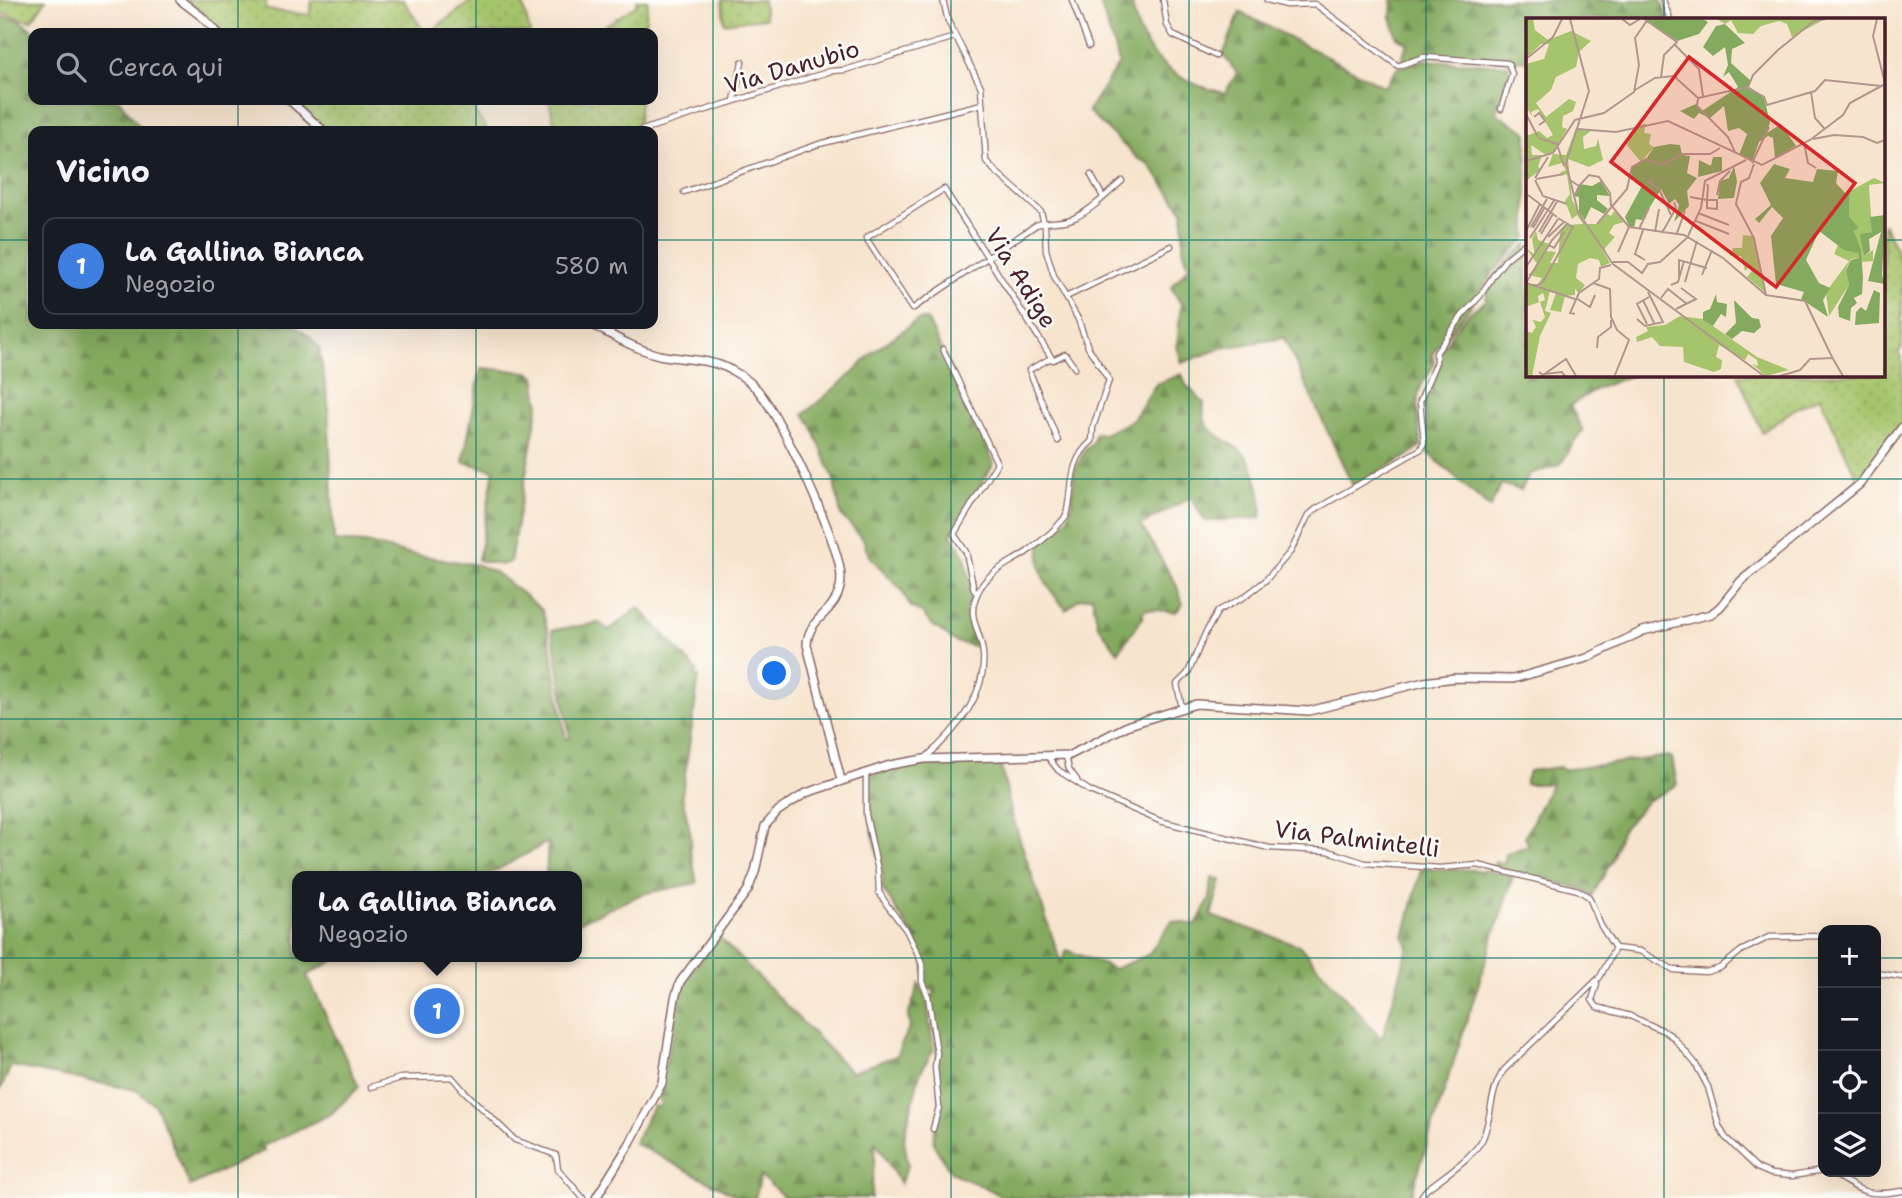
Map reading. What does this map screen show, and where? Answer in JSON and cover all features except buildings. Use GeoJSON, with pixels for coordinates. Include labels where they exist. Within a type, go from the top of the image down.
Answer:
{"type":"FeatureCollection","features":[{"type":"Feature","properties":{"kind":"street"},"geometry":{"type":"LineString","coordinates":[[180,0],[213,28]]}},
{"type":"Feature","properties":{"kind":"street"},"geometry":{"type":"LineString","coordinates":[[924,759],[945,741],[971,706],[983,658],[972,617],[977,594],[985,579],[998,568],[1030,550],[1067,515],[1072,473],[1082,450],[1093,438],[1093,427],[1109,380],[1088,347],[1048,259],[1044,222],[1038,207],[993,170],[986,160],[979,79],[955,37],[943,0]]}},
{"type":"Feature","properties":{"kind":"street"},"geometry":{"type":"LineString","coordinates":[[1072,0],[1089,46]]}},
{"type":"Feature","properties":{"kind":"street"},"geometry":{"type":"LineString","coordinates":[[1163,0],[1167,25],[1173,35],[1216,57]]}},
{"type":"Feature","properties":{"kind":"street"},"geometry":{"type":"LineString","coordinates":[[1267,0],[1287,5],[1315,4],[1398,65],[1424,57],[1508,63],[1512,74],[1501,109]]}},
{"type":"Feature","properties":{"kind":"street"},"geometry":{"type":"LineString","coordinates":[[1663,0],[1670,18]]}},
{"type":"Feature","properties":{"kind":"street","name":"Via Danubio"},"geometry":{"type":"LineString","coordinates":[[655,126],[831,71],[845,70],[955,37]]}},
{"type":"Feature","properties":{"kind":"street"},"geometry":{"type":"LineString","coordinates":[[734,101],[742,62]]}},
{"type":"Feature","properties":{"kind":"street"},"geometry":{"type":"LineString","coordinates":[[684,192],[819,144],[982,104]]}},
{"type":"Feature","properties":{"kind":"street"},"geometry":{"type":"LineString","coordinates":[[295,105],[318,126]]}},
{"type":"Feature","properties":{"kind":"street"},"geometry":{"type":"LineString","coordinates":[[1091,175],[1103,197]]}},
{"type":"Feature","properties":{"kind":"street"},"geometry":{"type":"LineString","coordinates":[[988,258],[1044,222],[1073,219],[1122,181]]}},
{"type":"Feature","properties":{"kind":"street","name":"Via Adige"},"geometry":{"type":"LineString","coordinates":[[988,258],[912,309],[866,238],[944,189],[988,258],[1051,358],[1053,360],[1065,354],[1075,368]]}},
{"type":"Feature","properties":{"kind":"street"},"geometry":{"type":"LineString","coordinates":[[1182,708],[1177,684],[1191,667],[1218,611],[1244,597],[1265,581],[1291,551],[1308,516],[1316,509],[1421,450],[1424,442],[1420,401],[1436,362],[1436,353],[1506,259],[1526,243]]}},
{"type":"Feature","properties":{"kind":"street"},"geometry":{"type":"LineString","coordinates":[[1066,296],[1171,246]]}},
{"type":"Feature","properties":{"kind":"street"},"geometry":{"type":"LineString","coordinates":[[601,329],[648,351],[712,362],[732,370],[753,385],[774,414],[817,505],[840,568],[836,599],[830,610],[810,629],[807,645],[841,780]]}},
{"type":"Feature","properties":{"kind":"street"},"geometry":{"type":"LineString","coordinates":[[943,349],[997,463],[954,534],[966,552],[977,594]]}},
{"type":"Feature","properties":{"kind":"street"},"geometry":{"type":"LineString","coordinates":[[1051,358],[1029,370],[1058,441]]}},
{"type":"Feature","properties":{"kind":"street"},"geometry":{"type":"LineString","coordinates":[[596,1198],[659,1090],[677,990],[748,890],[755,872],[765,826],[778,811],[806,793],[908,760],[1066,756],[1085,750],[1129,725],[1204,703],[1309,711],[1424,682],[1455,678],[1513,679],[1587,658],[1634,635],[1669,624],[1698,619],[1720,607],[1741,581],[1860,484],[1902,427]]}},
{"type":"Feature","properties":{"kind":"street"},"geometry":{"type":"LineString","coordinates":[[1066,756],[1069,769],[1079,783]]}},
{"type":"Feature","properties":{"kind":"street","name":"Via Palmintelli"},"geometry":{"type":"LineString","coordinates":[[1048,757],[1058,770],[1090,791],[1160,821],[1269,848],[1328,851],[1365,863],[1440,868],[1478,865],[1578,890],[1589,897],[1601,926],[1615,948]]}},
{"type":"Feature","properties":{"kind":"street"},"geometry":{"type":"LineString","coordinates":[[866,772],[866,815],[880,892],[906,930],[919,956],[922,982],[928,996],[937,1053],[935,1067],[939,1107],[933,1129]]}},
{"type":"Feature","properties":{"kind":"street"},"geometry":{"type":"LineString","coordinates":[[1818,936],[1769,937],[1741,951],[1720,968],[1706,972],[1674,970],[1640,951],[1615,948],[1592,994],[1593,1003],[1606,1011],[1630,1016],[1673,1037],[1695,1063],[1708,1087],[1719,1126],[1725,1137],[1757,1168],[1771,1174],[1818,1172]]}},
{"type":"Feature","properties":{"kind":"street"},"geometry":{"type":"LineString","coordinates":[[1881,974],[1902,977]]}},
{"type":"Feature","properties":{"kind":"street"},"geometry":{"type":"LineString","coordinates":[[1420,1198],[1479,1145],[1489,1119],[1496,1083],[1504,1070],[1600,977]]}},
{"type":"Feature","properties":{"kind":"street"},"geometry":{"type":"LineString","coordinates":[[371,1087],[401,1078],[452,1077],[515,1140],[556,1155],[558,1170],[583,1198]]}},
{"type":"Feature","properties":{"kind":"street"},"geometry":{"type":"LineString","coordinates":[[1837,1177],[1855,1189],[1876,1197],[1902,1191]]}},
{"type":"Feature","properties":{"kind":"green space"},"geometry":{"type":"Polygon","coordinates":[[[0,0],[46,0],[31,21],[0,13],[0,0]]]}},
{"type":"Feature","properties":{"kind":"green space"},"geometry":{"type":"Polygon","coordinates":[[[186,0],[266,0],[266,10],[310,15],[312,0],[403,0],[422,28],[217,28],[186,0]]]}},
{"type":"Feature","properties":{"kind":"green space"},"geometry":{"type":"Polygon","coordinates":[[[473,0],[522,0],[529,28],[435,28],[473,0]]]}},
{"type":"Feature","properties":{"kind":"green space"},"geometry":{"type":"Polygon","coordinates":[[[637,0],[648,0],[645,28],[601,28],[637,5],[637,0]]]}},
{"type":"Feature","properties":{"kind":"green space"},"geometry":{"type":"Polygon","coordinates":[[[722,0],[763,0],[765,18],[724,23],[722,0]]]}},
{"type":"Feature","properties":{"kind":"green space"},"geometry":{"type":"Polygon","coordinates":[[[1099,0],[1131,0],[1140,33],[1157,59],[1188,81],[1225,93],[1237,73],[1223,55],[1240,12],[1385,87],[1396,69],[1422,60],[1508,65],[1509,72],[1496,113],[1526,131],[1526,238],[1494,271],[1474,302],[1432,354],[1433,366],[1422,384],[1418,399],[1421,446],[1408,456],[1353,486],[1284,338],[1222,348],[1182,363],[1177,346],[1181,304],[1171,287],[1189,267],[1183,249],[1183,211],[1148,163],[1138,159],[1088,111],[1119,63],[1099,0]]]}},
{"type":"Feature","properties":{"kind":"green space"},"geometry":{"type":"Polygon","coordinates":[[[1392,0],[1661,0],[1668,18],[1526,18],[1526,61],[1427,54],[1399,64],[1408,43],[1397,37],[1391,17],[1392,0]]]}},
{"type":"Feature","properties":{"kind":"green space"},"geometry":{"type":"Polygon","coordinates":[[[0,17],[19,20],[30,28],[28,105],[123,105],[139,126],[28,126],[28,329],[299,329],[319,348],[328,401],[334,541],[366,543],[404,553],[478,565],[495,572],[542,610],[566,739],[570,738],[552,630],[599,623],[609,630],[639,607],[698,672],[694,675],[699,677],[682,795],[697,883],[642,894],[582,921],[582,871],[546,871],[548,842],[495,871],[292,871],[292,962],[331,962],[307,975],[359,1087],[331,1114],[263,1146],[264,1151],[190,1186],[155,1105],[136,1090],[11,1066],[0,1091],[0,17]]]}},
{"type":"Feature","properties":{"kind":"green space"},"geometry":{"type":"Polygon","coordinates":[[[299,105],[470,105],[485,126],[322,126],[299,105]]]}},
{"type":"Feature","properties":{"kind":"green space"},"geometry":{"type":"Polygon","coordinates":[[[550,105],[640,105],[637,126],[555,126],[550,105]]]}},
{"type":"Feature","properties":{"kind":"green space"},"geometry":{"type":"Polygon","coordinates":[[[1884,225],[1897,251],[1902,270],[1902,349],[1898,352],[1902,359],[1902,422],[1891,437],[1886,438],[1887,442],[1859,482],[1820,397],[1796,408],[1762,432],[1738,376],[1884,376],[1884,225]]]}},
{"type":"Feature","properties":{"kind":"green space"},"geometry":{"type":"Polygon","coordinates":[[[1526,245],[1526,376],[1629,376],[1596,389],[1570,406],[1583,431],[1562,462],[1530,474],[1521,490],[1501,484],[1490,508],[1424,449],[1427,434],[1425,396],[1427,388],[1431,389],[1436,378],[1440,359],[1438,355],[1465,318],[1486,301],[1490,284],[1507,262],[1526,245]]]}},
{"type":"Feature","properties":{"kind":"green space"},"geometry":{"type":"Polygon","coordinates":[[[916,321],[928,321],[994,463],[951,533],[964,554],[974,596],[969,615],[978,647],[956,642],[930,623],[923,614],[910,606],[901,589],[869,556],[863,539],[841,515],[833,477],[812,426],[804,414],[854,372],[873,352],[916,321]]]}},
{"type":"Feature","properties":{"kind":"green space"},"geometry":{"type":"Polygon","coordinates":[[[481,368],[528,372],[535,376],[539,403],[510,562],[501,565],[478,560],[494,470],[463,462],[481,368]]]}},
{"type":"Feature","properties":{"kind":"green space"},"geometry":{"type":"Polygon","coordinates":[[[1182,374],[1186,385],[1204,403],[1204,414],[1210,429],[1238,448],[1253,467],[1261,503],[1261,518],[1205,521],[1191,497],[1141,525],[1176,584],[1183,604],[1176,612],[1147,609],[1118,652],[1098,625],[1092,596],[1078,599],[1066,610],[1048,587],[1040,566],[1040,545],[1068,518],[1074,472],[1085,450],[1093,443],[1095,433],[1104,434],[1127,423],[1134,418],[1156,384],[1182,374]]]}},
{"type":"Feature","properties":{"kind":"green space"},"geometry":{"type":"Polygon","coordinates":[[[1668,756],[1672,758],[1677,785],[1647,801],[1621,831],[1612,860],[1592,896],[1579,888],[1493,866],[1496,862],[1504,864],[1506,854],[1529,845],[1525,837],[1551,784],[1525,784],[1529,771],[1560,767],[1562,770],[1668,756]]]}},
{"type":"Feature","properties":{"kind":"green space"},"geometry":{"type":"Polygon","coordinates":[[[1000,762],[1012,815],[1061,963],[1067,950],[1114,969],[1148,955],[1172,921],[1196,925],[1210,898],[1212,877],[1221,880],[1211,916],[1299,945],[1382,1039],[1408,947],[1404,937],[1421,869],[1478,870],[1480,873],[1483,870],[1513,876],[1410,1198],[1002,1198],[990,1189],[951,1171],[933,1139],[940,1108],[932,996],[935,995],[933,989],[929,990],[925,979],[924,962],[915,940],[919,938],[914,937],[882,888],[883,877],[869,816],[868,777],[892,769],[895,773],[899,772],[896,767],[915,763],[916,766],[921,763],[1000,762]]]}},
{"type":"Feature","properties":{"kind":"green space"},"geometry":{"type":"Polygon","coordinates":[[[718,936],[851,1072],[896,1056],[910,1026],[908,1016],[919,984],[927,998],[933,1050],[920,1073],[904,1138],[908,1165],[900,1184],[876,1142],[871,1198],[785,1198],[761,1176],[755,1198],[741,1198],[634,1143],[653,1106],[659,1107],[661,1104],[657,1099],[672,1038],[675,1036],[675,1009],[679,996],[718,936]]]}},
{"type":"Feature","properties":{"kind":"place","name":"La Gallina Bianca"},"geometry":{"type":"Point","coordinates":[437,1011]}}]}
